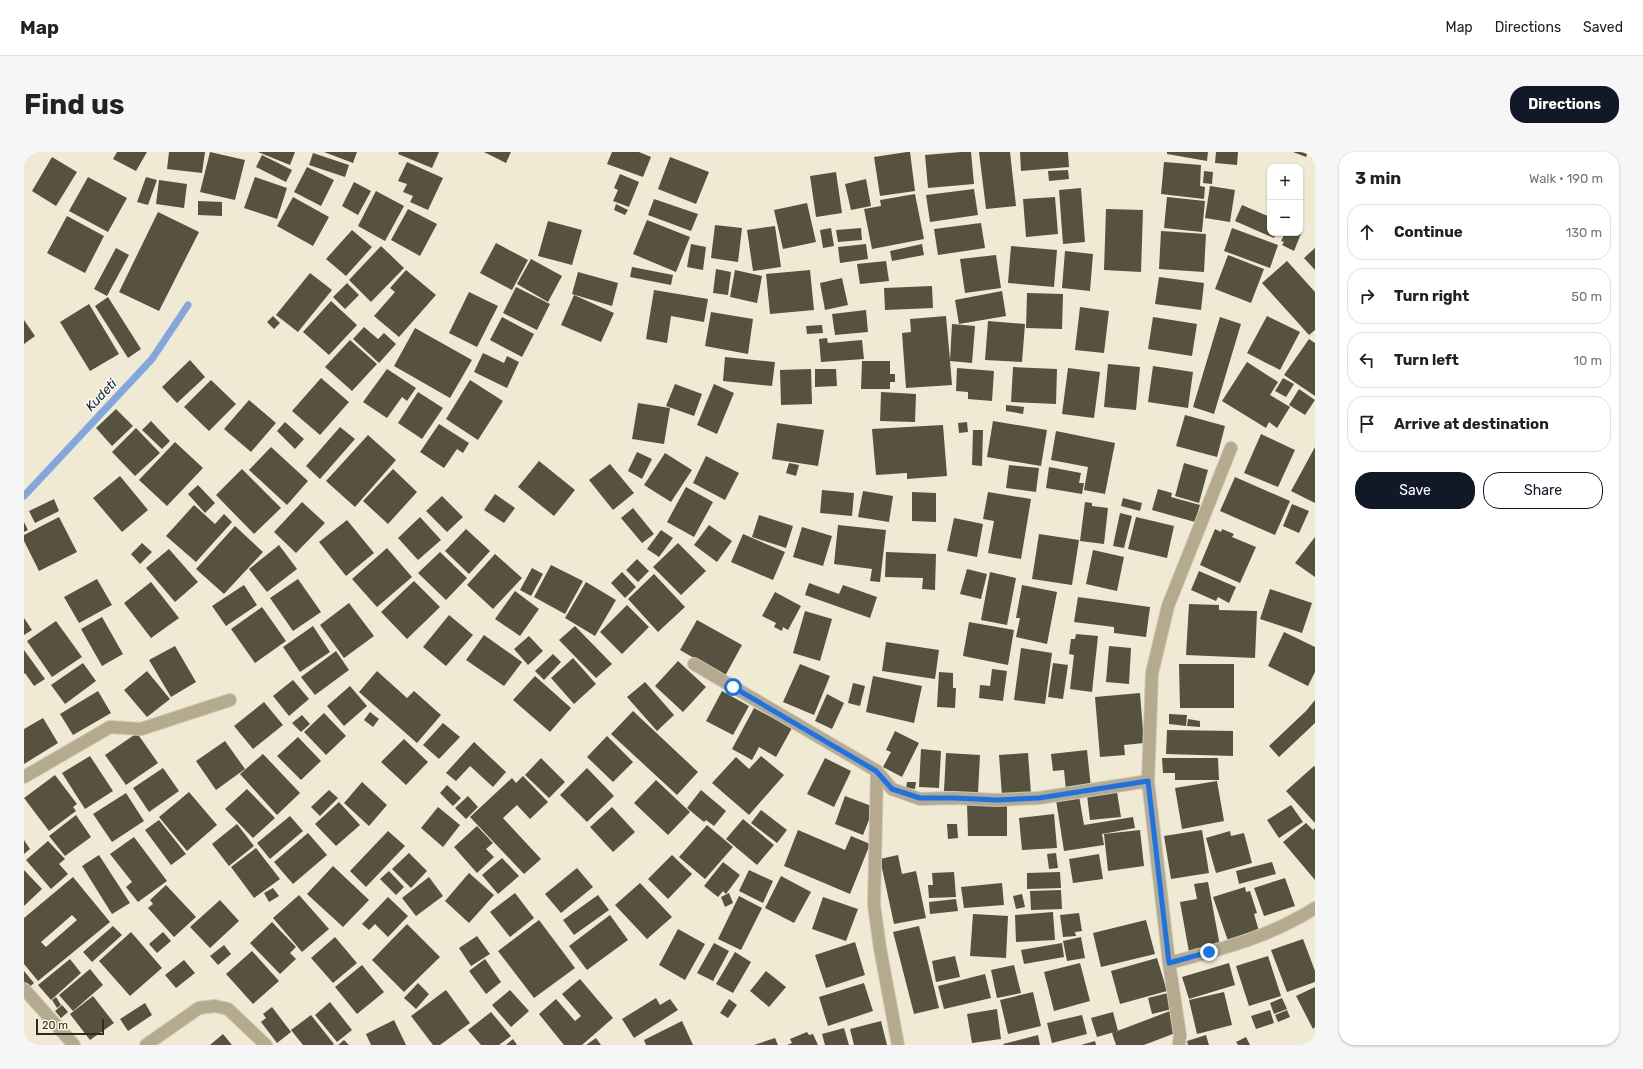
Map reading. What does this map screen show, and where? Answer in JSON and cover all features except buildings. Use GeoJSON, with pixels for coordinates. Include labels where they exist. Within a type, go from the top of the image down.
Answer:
{"type":"FeatureCollection","features":[{"type":"Feature","properties":{"kind":"street"},"geometry":{"type":"LineString","coordinates":[[1179,1045],[1180,1035],[1169,963],[1148,781],[1152,673],[1168,606],[1232,448]]}},
{"type":"Feature","properties":{"kind":"street"},"geometry":{"type":"LineString","coordinates":[[694,664],[876,771],[892,789],[920,798],[997,800],[1039,798],[1148,781]]}},
{"type":"Feature","properties":{"kind":"street"},"geometry":{"type":"LineString","coordinates":[[24,777],[110,727],[141,729],[230,700]]}},
{"type":"Feature","properties":{"kind":"street"},"geometry":{"type":"LineString","coordinates":[[876,771],[874,905],[880,948],[898,1045]]}},
{"type":"Feature","properties":{"kind":"street"},"geometry":{"type":"LineString","coordinates":[[1169,963],[1248,941],[1295,921],[1315,908]]}},
{"type":"Feature","properties":{"kind":"street"},"geometry":{"type":"LineString","coordinates":[[24,989],[74,1045]]}},
{"type":"Feature","properties":{"kind":"street"},"geometry":{"type":"LineString","coordinates":[[146,1045],[199,1008],[215,1006],[228,1009],[266,1045]]}},
{"type":"Feature","properties":{"kind":"waterway","name":"Kudeti"},"geometry":{"type":"LineString","coordinates":[[24,496],[152,359],[188,305]]}},
{"type":"Feature","properties":{"kind":"route"},"geometry":{"type":"LineString","coordinates":[[733,687],[876,771],[892,789],[920,798],[997,800],[1039,798],[1148,781],[1169,963],[1209,952]]}}]}
